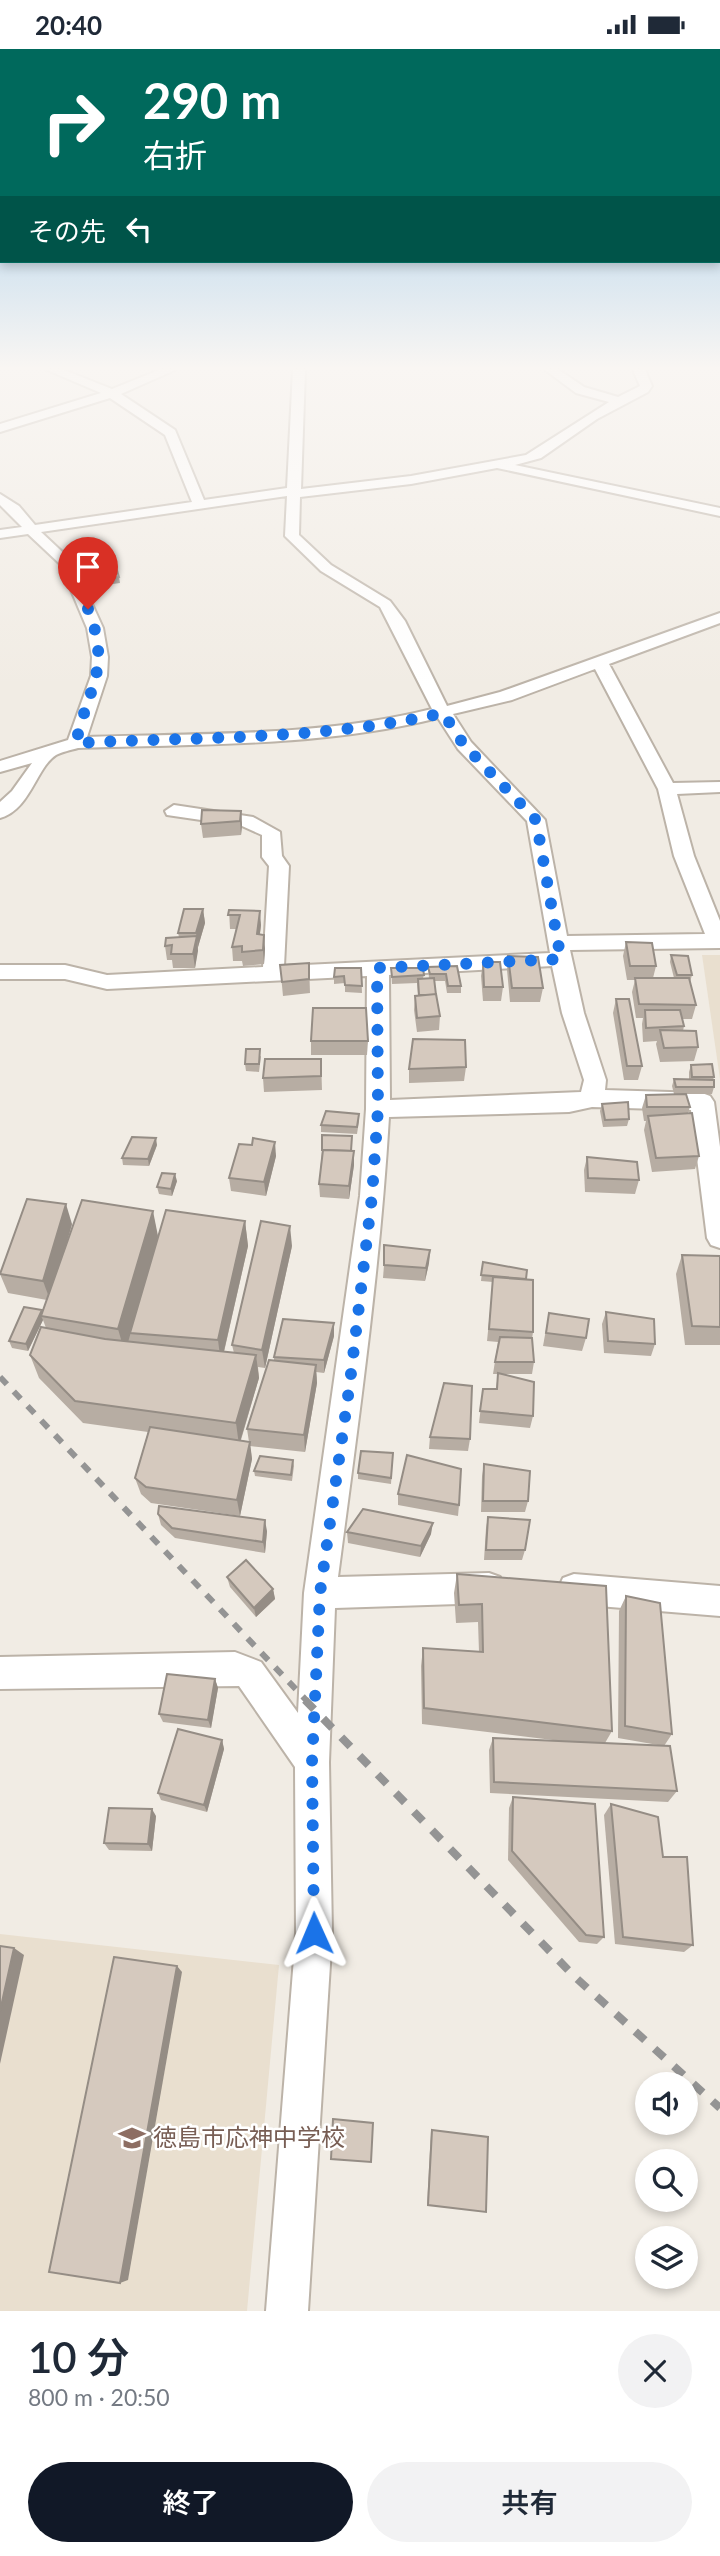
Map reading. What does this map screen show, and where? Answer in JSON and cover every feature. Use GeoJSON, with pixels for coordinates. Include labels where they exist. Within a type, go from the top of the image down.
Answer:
{"type":"FeatureCollection","features":[{"type":"Feature","properties":{"kind":"street"},"geometry":{"type":"LineString","coordinates":[[188,476],[200,506]]}},
{"type":"Feature","properties":{"kind":"street"},"geometry":{"type":"LineString","coordinates":[[296,476],[292,536],[326,568],[385,604],[397,621],[443,713],[464,745],[536,820],[573,1013],[595,1080],[592,1098]]}},
{"type":"Feature","properties":{"kind":"street"},"geometry":{"type":"LineString","coordinates":[[0,534],[295,492],[436,476]]}},
{"type":"Feature","properties":{"kind":"street"},"geometry":{"type":"LineString","coordinates":[[545,476],[720,512]]}},
{"type":"Feature","properties":{"kind":"street"},"geometry":{"type":"LineString","coordinates":[[0,498],[44,544],[66,562],[95,628],[100,657],[99,676],[76,743]]}},
{"type":"Feature","properties":{"kind":"street"},"geometry":{"type":"LineString","coordinates":[[0,767],[46,755],[76,743],[314,732],[390,725],[506,696],[720,618]]}},
{"type":"Feature","properties":{"kind":"street"},"geometry":{"type":"LineString","coordinates":[[0,972],[65,972],[107,982],[273,971],[377,968],[560,951],[719,941],[684,856],[667,789],[599,661]]}},
{"type":"Feature","properties":{"kind":"street"},"geometry":{"type":"LineString","coordinates":[[0,812],[19,795],[46,755]]}},
{"type":"Feature","properties":{"kind":"street"},"geometry":{"type":"LineString","coordinates":[[667,789],[720,787]]}},
{"type":"Feature","properties":{"kind":"street"},"geometry":{"type":"LineString","coordinates":[[174,811],[246,821],[271,832],[272,857],[279,866],[273,971]]}},
{"type":"Feature","properties":{"kind":"street"},"geometry":{"type":"LineString","coordinates":[[287,2311],[314,1933],[312,1762],[320,1593],[350,1382],[372,1196],[378,1109],[377,968]]}},
{"type":"Feature","properties":{"kind":"street"},"geometry":{"type":"LineString","coordinates":[[378,1109],[569,1103],[592,1098],[702,1102],[720,1238]]}},
{"type":"Feature","properties":{"kind":"street"},"geometry":{"type":"LineString","coordinates":[[320,1593],[529,1587],[720,1601]]}},
{"type":"Feature","properties":{"kind":"street"},"geometry":{"type":"LineString","coordinates":[[0,1673],[235,1668],[250,1672],[312,1762]]}},
{"type":"Feature","properties":{"kind":"shaded area"},"geometry":{"type":"Polygon","coordinates":[[[702,955],[720,955],[720,1079],[702,955]]]}},
{"type":"Feature","properties":{"kind":"shaded area","name":"徳島市応神中学校"},"geometry":{"type":"Polygon","coordinates":[[[0,1934],[279,1965],[247,2311],[0,2311],[0,1934]]]}},
{"type":"Feature","properties":{"kind":"building"},"geometry":{"type":"Polygon","coordinates":[[[116,567],[119,577],[98,579],[95,573],[100,573],[100,568],[116,567]]]}},
{"type":"Feature","properties":{"kind":"building"},"geometry":{"type":"Polygon","coordinates":[[[202,810],[241,811],[240,821],[201,824],[202,810]]]}},
{"type":"Feature","properties":{"kind":"building"},"geometry":{"type":"Polygon","coordinates":[[[184,909],[203,909],[196,933],[178,933],[184,909]]]}},
{"type":"Feature","properties":{"kind":"building"},"geometry":{"type":"Polygon","coordinates":[[[229,910],[260,911],[257,934],[264,935],[263,950],[242,952],[242,946],[232,947],[240,915],[228,915],[229,910]]]}},
{"type":"Feature","properties":{"kind":"building"},"geometry":{"type":"Polygon","coordinates":[[[197,936],[193,954],[171,954],[172,945],[165,946],[166,938],[197,936]]]}},
{"type":"Feature","properties":{"kind":"building"},"geometry":{"type":"Polygon","coordinates":[[[626,942],[652,943],[656,966],[630,966],[626,942]]]}},
{"type":"Feature","properties":{"kind":"building"},"geometry":{"type":"Polygon","coordinates":[[[671,955],[688,956],[692,975],[677,975],[671,955]]]}},
{"type":"Feature","properties":{"kind":"building"},"geometry":{"type":"Polygon","coordinates":[[[508,956],[538,957],[543,988],[512,988],[508,956]]]}},
{"type":"Feature","properties":{"kind":"building"},"geometry":{"type":"Polygon","coordinates":[[[483,962],[500,962],[503,987],[484,987],[483,962]]]}},
{"type":"Feature","properties":{"kind":"building"},"geometry":{"type":"Polygon","coordinates":[[[309,963],[309,979],[282,982],[280,965],[309,963]]]}},
{"type":"Feature","properties":{"kind":"building"},"geometry":{"type":"Polygon","coordinates":[[[457,966],[461,986],[448,986],[446,974],[430,974],[428,967],[457,966]]]}},
{"type":"Feature","properties":{"kind":"building"},"geometry":{"type":"Polygon","coordinates":[[[335,968],[361,968],[362,986],[345,985],[344,976],[334,977],[335,968]]]}},
{"type":"Feature","properties":{"kind":"building"},"geometry":{"type":"Polygon","coordinates":[[[391,968],[423,968],[424,975],[392,977],[391,968]]]}},
{"type":"Feature","properties":{"kind":"building"},"geometry":{"type":"Polygon","coordinates":[[[434,978],[436,995],[419,995],[418,979],[434,978]]]}},
{"type":"Feature","properties":{"kind":"building"},"geometry":{"type":"Polygon","coordinates":[[[635,978],[689,978],[696,1005],[639,1004],[635,978]]]}},
{"type":"Feature","properties":{"kind":"building"},"geometry":{"type":"Polygon","coordinates":[[[436,994],[440,1016],[417,1018],[415,996],[436,994]]]}},
{"type":"Feature","properties":{"kind":"building"},"geometry":{"type":"Polygon","coordinates":[[[616,999],[629,999],[642,1066],[627,1066],[616,999]]]}},
{"type":"Feature","properties":{"kind":"building"},"geometry":{"type":"Polygon","coordinates":[[[313,1008],[366,1008],[368,1041],[311,1041],[313,1008]]]}},
{"type":"Feature","properties":{"kind":"building"},"geometry":{"type":"Polygon","coordinates":[[[645,1010],[680,1010],[684,1026],[646,1028],[645,1010]]]}},
{"type":"Feature","properties":{"kind":"building"},"geometry":{"type":"Polygon","coordinates":[[[660,1030],[696,1031],[698,1047],[664,1048],[660,1030]]]}},
{"type":"Feature","properties":{"kind":"building"},"geometry":{"type":"Polygon","coordinates":[[[413,1039],[465,1040],[466,1067],[409,1069],[413,1039]]]}},
{"type":"Feature","properties":{"kind":"building"},"geometry":{"type":"Polygon","coordinates":[[[246,1049],[260,1049],[259,1064],[245,1064],[246,1049]]]}},
{"type":"Feature","properties":{"kind":"building"},"geometry":{"type":"Polygon","coordinates":[[[265,1059],[321,1059],[321,1076],[263,1078],[265,1059]]]}},
{"type":"Feature","properties":{"kind":"building"},"geometry":{"type":"Polygon","coordinates":[[[712,1064],[714,1077],[692,1077],[691,1065],[712,1064]]]}},
{"type":"Feature","properties":{"kind":"building"},"geometry":{"type":"Polygon","coordinates":[[[674,1079],[714,1080],[714,1087],[676,1087],[674,1079]]]}},
{"type":"Feature","properties":{"kind":"building"},"geometry":{"type":"Polygon","coordinates":[[[686,1094],[690,1107],[647,1107],[646,1095],[686,1094]]]}},
{"type":"Feature","properties":{"kind":"building"},"geometry":{"type":"Polygon","coordinates":[[[628,1102],[629,1119],[605,1120],[602,1104],[628,1102]]]}},
{"type":"Feature","properties":{"kind":"building"},"geometry":{"type":"Polygon","coordinates":[[[326,1111],[359,1114],[357,1127],[321,1125],[326,1111]]]}},
{"type":"Feature","properties":{"kind":"building"},"geometry":{"type":"Polygon","coordinates":[[[692,1113],[699,1156],[656,1158],[648,1116],[692,1113]]]}},
{"type":"Feature","properties":{"kind":"building"},"geometry":{"type":"Polygon","coordinates":[[[322,1135],[352,1136],[351,1151],[322,1150],[322,1135]]]}},
{"type":"Feature","properties":{"kind":"building"},"geometry":{"type":"Polygon","coordinates":[[[132,1137],[156,1138],[148,1159],[122,1158],[132,1137]]]}},
{"type":"Feature","properties":{"kind":"building"},"geometry":{"type":"Polygon","coordinates":[[[253,1138],[275,1142],[264,1182],[229,1178],[239,1144],[252,1145],[253,1138]]]}},
{"type":"Feature","properties":{"kind":"building"},"geometry":{"type":"Polygon","coordinates":[[[323,1150],[354,1151],[349,1186],[319,1184],[323,1150]]]}},
{"type":"Feature","properties":{"kind":"building"},"geometry":{"type":"Polygon","coordinates":[[[587,1157],[637,1162],[639,1180],[588,1178],[587,1157]]]}},
{"type":"Feature","properties":{"kind":"building"},"geometry":{"type":"Polygon","coordinates":[[[162,1173],[175,1174],[171,1189],[157,1187],[162,1173]]]}},
{"type":"Feature","properties":{"kind":"building"},"geometry":{"type":"Polygon","coordinates":[[[27,1199],[66,1204],[43,1281],[0,1274],[27,1199]]]}},
{"type":"Feature","properties":{"kind":"building"},"geometry":{"type":"Polygon","coordinates":[[[82,1200],[153,1211],[118,1329],[41,1316],[82,1200]]]}},
{"type":"Feature","properties":{"kind":"building"},"geometry":{"type":"Polygon","coordinates":[[[166,1210],[245,1221],[218,1340],[130,1333],[166,1210]]]}},
{"type":"Feature","properties":{"kind":"building"},"geometry":{"type":"Polygon","coordinates":[[[261,1221],[290,1226],[262,1350],[232,1345],[261,1221]]]}},
{"type":"Feature","properties":{"kind":"building"},"geometry":{"type":"Polygon","coordinates":[[[384,1245],[430,1250],[426,1268],[384,1265],[384,1245]]]}},
{"type":"Feature","properties":{"kind":"building"},"geometry":{"type":"Polygon","coordinates":[[[682,1255],[720,1256],[720,1327],[692,1326],[682,1255]]]}},
{"type":"Feature","properties":{"kind":"building"},"geometry":{"type":"Polygon","coordinates":[[[483,1262],[527,1270],[526,1279],[481,1275],[483,1262]]]}},
{"type":"Feature","properties":{"kind":"building"},"geometry":{"type":"Polygon","coordinates":[[[493,1277],[533,1280],[533,1332],[489,1329],[493,1277]]]}},
{"type":"Feature","properties":{"kind":"building"},"geometry":{"type":"Polygon","coordinates":[[[24,1307],[42,1310],[26,1344],[9,1341],[24,1307]]]}},
{"type":"Feature","properties":{"kind":"building"},"geometry":{"type":"Polygon","coordinates":[[[606,1312],[654,1319],[655,1344],[608,1341],[606,1312]]]}},
{"type":"Feature","properties":{"kind":"building"},"geometry":{"type":"Polygon","coordinates":[[[549,1313],[589,1319],[586,1338],[546,1333],[549,1313]]]}},
{"type":"Feature","properties":{"kind":"building"},"geometry":{"type":"Polygon","coordinates":[[[283,1319],[334,1323],[324,1360],[274,1357],[283,1319]]]}},
{"type":"Feature","properties":{"kind":"building"},"geometry":{"type":"Polygon","coordinates":[[[41,1327],[105,1339],[256,1355],[236,1423],[75,1401],[30,1355],[41,1327]]]}},
{"type":"Feature","properties":{"kind":"building"},"geometry":{"type":"Polygon","coordinates":[[[500,1337],[532,1338],[534,1362],[495,1362],[500,1337]]]}},
{"type":"Feature","properties":{"kind":"building"},"geometry":{"type":"Polygon","coordinates":[[[269,1360],[316,1365],[304,1435],[247,1429],[269,1360]]]}},
{"type":"Feature","properties":{"kind":"building"},"geometry":{"type":"Polygon","coordinates":[[[498,1373],[534,1382],[533,1416],[480,1411],[483,1389],[497,1389],[498,1373]]]}},
{"type":"Feature","properties":{"kind":"building"},"geometry":{"type":"Polygon","coordinates":[[[444,1383],[472,1386],[470,1439],[430,1437],[444,1383]]]}},
{"type":"Feature","properties":{"kind":"building"},"geometry":{"type":"Polygon","coordinates":[[[150,1427],[250,1442],[237,1500],[146,1487],[135,1478],[150,1427]]]}},
{"type":"Feature","properties":{"kind":"building"},"geometry":{"type":"Polygon","coordinates":[[[361,1451],[393,1453],[391,1478],[358,1473],[361,1451]]]}},
{"type":"Feature","properties":{"kind":"building"},"geometry":{"type":"Polygon","coordinates":[[[407,1455],[461,1469],[459,1505],[398,1494],[407,1455]]]}},
{"type":"Feature","properties":{"kind":"building"},"geometry":{"type":"Polygon","coordinates":[[[260,1456],[293,1460],[291,1475],[254,1471],[260,1456]]]}},
{"type":"Feature","properties":{"kind":"building"},"geometry":{"type":"Polygon","coordinates":[[[484,1464],[530,1471],[528,1501],[483,1501],[484,1464]]]}},
{"type":"Feature","properties":{"kind":"building"},"geometry":{"type":"Polygon","coordinates":[[[159,1506],[265,1520],[263,1542],[172,1528],[158,1514],[159,1506]]]}},
{"type":"Feature","properties":{"kind":"building"},"geometry":{"type":"Polygon","coordinates":[[[363,1509],[433,1523],[421,1546],[347,1532],[363,1509]]]}},
{"type":"Feature","properties":{"kind":"building"},"geometry":{"type":"Polygon","coordinates":[[[488,1517],[530,1520],[525,1550],[486,1550],[488,1517]]]}},
{"type":"Feature","properties":{"kind":"building"},"geometry":{"type":"Polygon","coordinates":[[[246,1560],[273,1589],[254,1608],[227,1577],[246,1560]]]}},
{"type":"Feature","properties":{"kind":"building"},"geometry":{"type":"Polygon","coordinates":[[[457,1574],[606,1586],[612,1731],[424,1708],[423,1648],[483,1652],[482,1604],[459,1605],[457,1574]]]}},
{"type":"Feature","properties":{"kind":"building"},"geometry":{"type":"Polygon","coordinates":[[[626,1596],[660,1603],[672,1734],[625,1726],[626,1596]]]}},
{"type":"Feature","properties":{"kind":"building"},"geometry":{"type":"Polygon","coordinates":[[[167,1674],[215,1679],[208,1720],[159,1714],[167,1674]]]}},
{"type":"Feature","properties":{"kind":"building"},"geometry":{"type":"Polygon","coordinates":[[[178,1729],[222,1740],[204,1805],[158,1793],[178,1729]]]}},
{"type":"Feature","properties":{"kind":"building"},"geometry":{"type":"Polygon","coordinates":[[[493,1738],[670,1746],[677,1791],[494,1782],[493,1738]]]}},
{"type":"Feature","properties":{"kind":"building"},"geometry":{"type":"Polygon","coordinates":[[[513,1797],[595,1804],[604,1937],[586,1935],[512,1851],[513,1797]]]}},
{"type":"Feature","properties":{"kind":"building"},"geometry":{"type":"Polygon","coordinates":[[[611,1804],[658,1817],[663,1857],[687,1857],[693,1945],[623,1937],[611,1804]]]}},
{"type":"Feature","properties":{"kind":"building"},"geometry":{"type":"Polygon","coordinates":[[[109,1808],[152,1809],[148,1844],[104,1843],[109,1808]]]}},
{"type":"Feature","properties":{"kind":"building"},"geometry":{"type":"Polygon","coordinates":[[[0,1946],[14,1948],[0,2011],[0,1946]]]}},
{"type":"Feature","properties":{"kind":"building"},"geometry":{"type":"Polygon","coordinates":[[[114,1957],[177,1966],[120,2283],[49,2272],[114,1957]]]}},
{"type":"Feature","properties":{"kind":"building"},"geometry":{"type":"Polygon","coordinates":[[[333,2119],[373,2123],[371,2162],[331,2159],[333,2119]]]}},
{"type":"Feature","properties":{"kind":"building"},"geometry":{"type":"Polygon","coordinates":[[[432,2130],[488,2137],[486,2212],[428,2205],[432,2130]]]}},
{"type":"Feature","properties":{"kind":"railway"},"geometry":{"type":"LineString","coordinates":[[0,1377],[307,1701]]}},
{"type":"Feature","properties":{"kind":"railway"},"geometry":{"type":"LineString","coordinates":[[305,1700],[575,1977],[720,2108]]}},
{"type":"Feature","properties":{"kind":"place","name":"徳島市応神中学校"},"geometry":{"type":"Point","coordinates":[132,2138]}},
{"type":"Feature","properties":{"kind":"route"},"geometry":{"type":"LineString","coordinates":[[88,609],[95,628],[100,657],[99,676],[76,743],[314,732],[390,725],[443,713],[464,745],[502,781],[536,820],[561,959],[377,968],[378,1109],[372,1196],[350,1382],[320,1593],[312,1762],[314,1933]]}}]}
